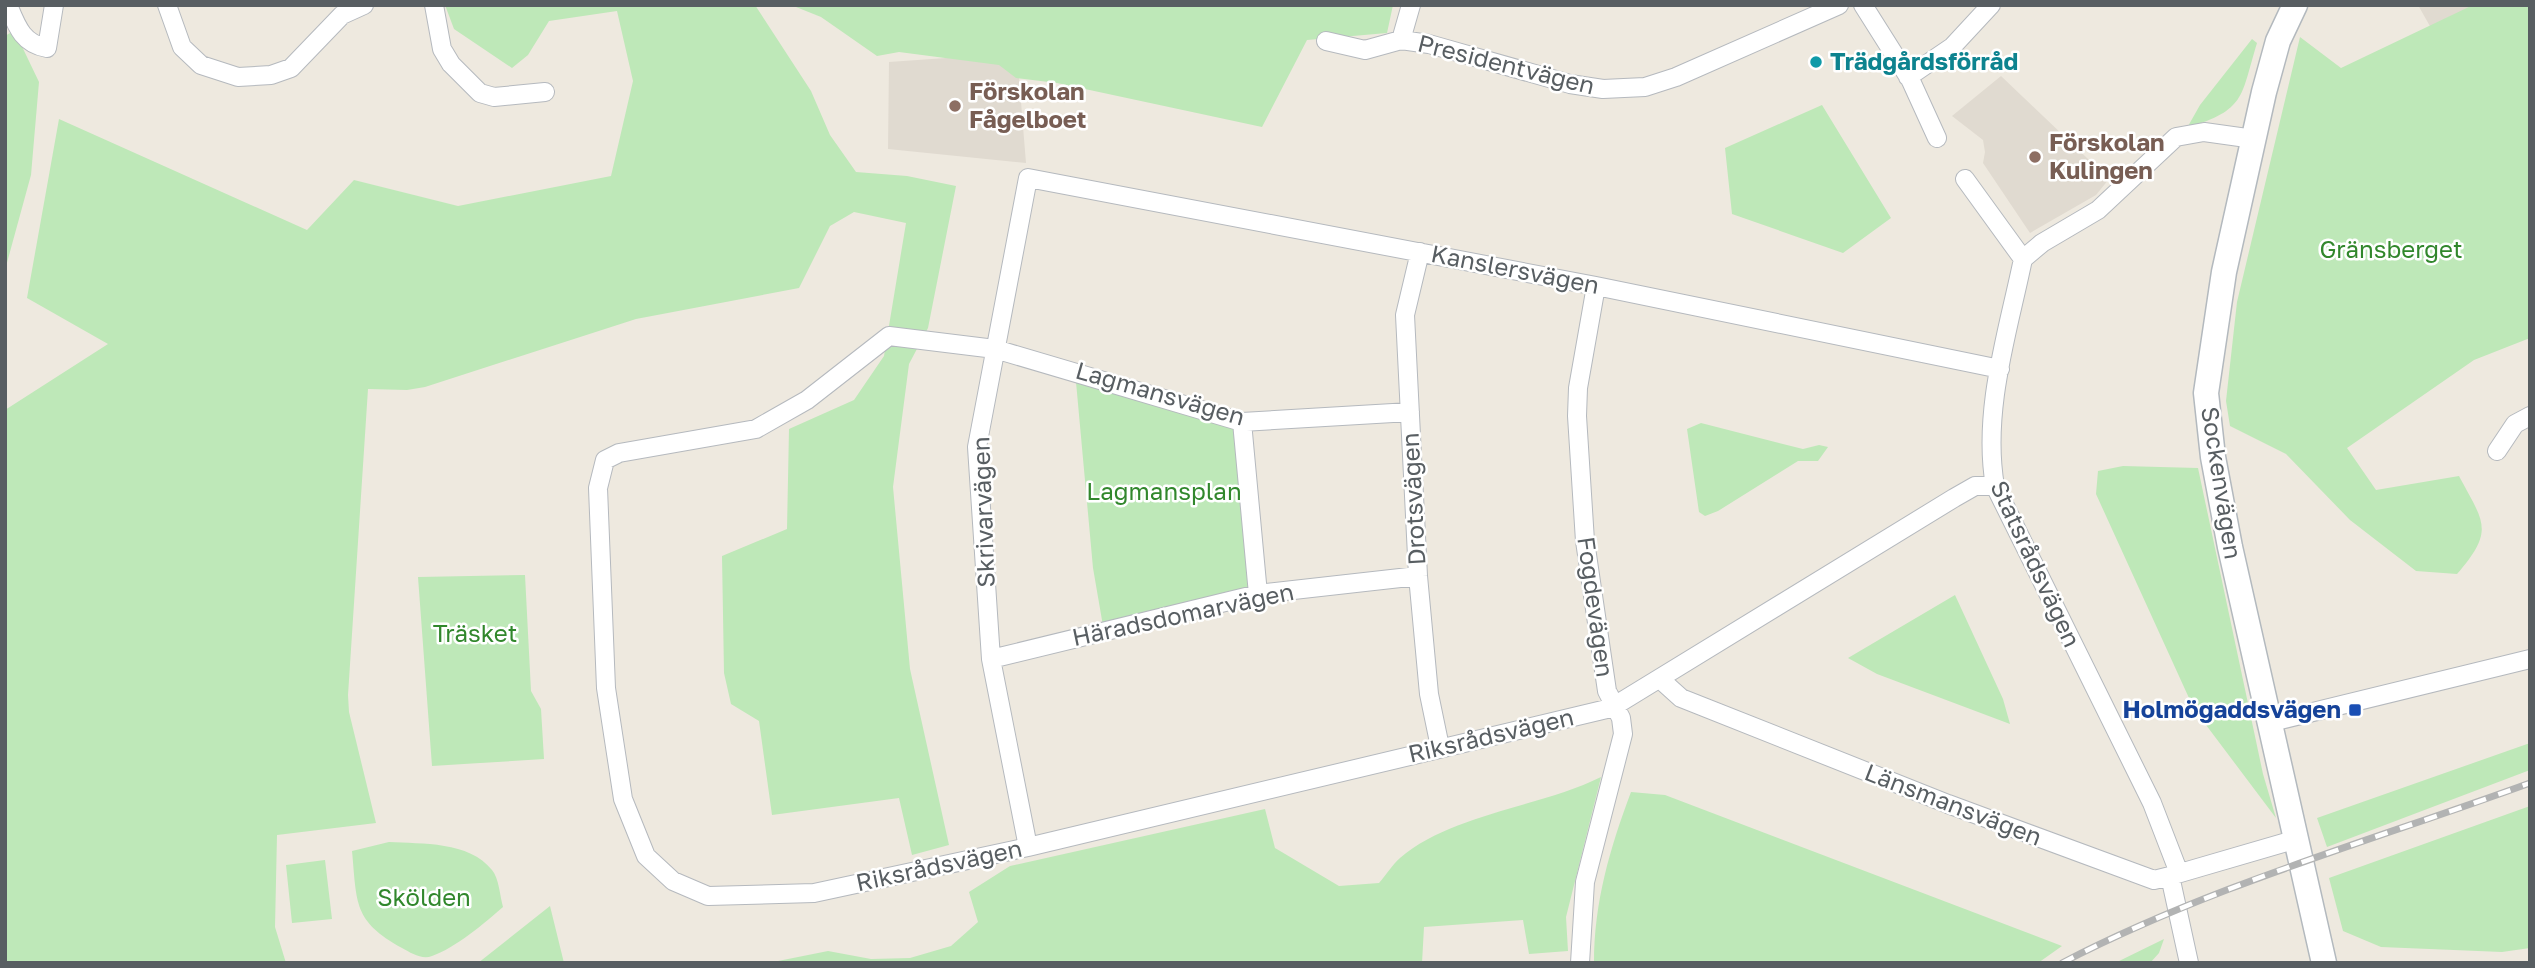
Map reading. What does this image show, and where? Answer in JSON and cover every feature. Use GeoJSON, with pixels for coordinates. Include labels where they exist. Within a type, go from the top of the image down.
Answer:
{"type":"FeatureCollection","features":[{"type":"Feature","properties":{"kind":"street"},"geometry":{"type":"LineString","coordinates":[[8,5],[23,37],[32,46],[47,48],[54,5]]}},
{"type":"Feature","properties":{"kind":"street"},"geometry":{"type":"LineString","coordinates":[[167,5],[182,47],[201,65],[238,76],[271,75],[290,68],[342,15],[364,5]]}},
{"type":"Feature","properties":{"kind":"street"},"geometry":{"type":"LineString","coordinates":[[434,5],[442,49],[451,64],[480,93],[494,97],[545,92]]}},
{"type":"Feature","properties":{"kind":"street"},"geometry":{"type":"LineString","coordinates":[[1401,40],[1411,5]]}},
{"type":"Feature","properties":{"kind":"street","name":"Presidentvägen"},"geometry":{"type":"LineString","coordinates":[[1326,41],[1365,50],[1401,40],[1429,44],[1570,84],[1603,89],[1645,87],[1839,5]]}},
{"type":"Feature","properties":{"kind":"street"},"geometry":{"type":"LineString","coordinates":[[1863,5],[1908,77],[1937,138]]}},
{"type":"Feature","properties":{"kind":"street"},"geometry":{"type":"LineString","coordinates":[[1908,77],[1952,47],[1992,5]]}},
{"type":"Feature","properties":{"kind":"street","name":"Sockenvägen"},"geometry":{"type":"LineString","coordinates":[[2295,5],[2272,59],[2224,272],[2206,393],[2213,457],[2230,547],[2272,722],[2324,963]]}},
{"type":"Feature","properties":{"kind":"street"},"geometry":{"type":"LineString","coordinates":[[1965,179],[2023,259],[2042,243],[2098,210],[2176,137],[2187,132],[2204,132],[2254,139]]}},
{"type":"Feature","properties":{"kind":"street","name":"Kanslersvägen"},"geometry":{"type":"LineString","coordinates":[[1028,178],[1596,286],[2000,369]]}},
{"type":"Feature","properties":{"kind":"street","name":"Skrivarvägen"},"geometry":{"type":"LineString","coordinates":[[1028,178],[977,447],[991,659],[1028,847]]}},
{"type":"Feature","properties":{"kind":"street","name":"Drotsvägen"},"geometry":{"type":"LineString","coordinates":[[1420,252],[1405,315],[1418,576],[1429,694],[1440,747]]}},
{"type":"Feature","properties":{"kind":"street","name":"Statsrådsvägen"},"geometry":{"type":"LineString","coordinates":[[2023,259],[1991,425],[1990,454],[1995,486],[2152,803],[2175,874]]}},
{"type":"Feature","properties":{"kind":"street","name":"Fogdevägen"},"geometry":{"type":"LineString","coordinates":[[1580,963],[1585,883],[1623,734],[1621,718],[1607,691],[1585,541],[1577,416],[1578,388],[1596,286]]}},
{"type":"Feature","properties":{"kind":"street","name":"Riksrådsvägen"},"geometry":{"type":"LineString","coordinates":[[995,349],[889,336],[807,400],[755,429],[619,453],[605,460],[598,488],[606,688],[623,799],[646,856],[673,881],[708,896],[814,893],[1028,847],[1615,705],[1661,680],[1954,498],[1975,486],[1995,486]]}},
{"type":"Feature","properties":{"kind":"street","name":"Lagmansvägen"},"geometry":{"type":"LineString","coordinates":[[995,349],[1242,422],[1410,412]]}},
{"type":"Feature","properties":{"kind":"street"},"geometry":{"type":"LineString","coordinates":[[2497,451],[2515,424],[2530,416]]}},
{"type":"Feature","properties":{"kind":"street"},"geometry":{"type":"LineString","coordinates":[[1242,422],[1258,594]]}},
{"type":"Feature","properties":{"kind":"street","name":"Häradsdomarvägen"},"geometry":{"type":"LineString","coordinates":[[991,659],[1258,594],[1418,576]]}},
{"type":"Feature","properties":{"kind":"street"},"geometry":{"type":"LineString","coordinates":[[2272,722],[2530,659]]}},
{"type":"Feature","properties":{"kind":"street","name":"Länsmansvägen"},"geometry":{"type":"LineString","coordinates":[[1661,680],[1681,698],[1948,804],[2154,880],[2175,874]]}},
{"type":"Feature","properties":{"kind":"street"},"geometry":{"type":"LineString","coordinates":[[2189,963],[2175,874],[2297,839]]}},
{"type":"Feature","properties":{"kind":"shaded area"},"geometry":{"type":"Polygon","coordinates":[[[2418,5],[2481,5],[2431,28],[2418,5]]]}},
{"type":"Feature","properties":{"kind":"shaded area","name":"Förskolan Fågelboet"},"geometry":{"type":"Polygon","coordinates":[[[1017,53],[1026,163],[888,149],[889,62],[1017,53]]]}},
{"type":"Feature","properties":{"kind":"shaded area","name":"Förskolan Kulingen"},"geometry":{"type":"Polygon","coordinates":[[[2001,76],[2109,179],[2096,195],[2030,233],[1983,163],[1983,140],[1952,116],[2001,76]]]}},
{"type":"Feature","properties":{"kind":"green space"},"geometry":{"type":"Polygon","coordinates":[[[445,5],[755,5],[811,91],[830,135],[856,172],[907,176],[956,186],[928,328],[909,364],[893,487],[910,669],[949,845],[912,855],[899,798],[772,815],[759,721],[731,704],[724,673],[722,556],[787,529],[789,429],[854,400],[884,356],[906,223],[854,212],[830,226],[799,288],[636,319],[425,387],[407,390],[368,389],[348,695],[349,712],[376,823],[277,835],[275,927],[286,963],[5,963],[5,410],[108,344],[27,298],[59,119],[307,230],[354,180],[458,206],[611,176],[633,81],[617,11],[549,21],[528,55],[512,68],[454,29],[445,5]]]}},
{"type":"Feature","properties":{"kind":"green space"},"geometry":{"type":"Polygon","coordinates":[[[791,5],[1393,5],[1387,33],[1307,40],[1262,127],[1057,83],[1016,78],[999,65],[899,52],[877,56],[821,17],[791,5]]]}},
{"type":"Feature","properties":{"kind":"green space","name":"Gränsberget"},"geometry":{"type":"Polygon","coordinates":[[[2473,5],[2530,5],[2530,338],[2474,360],[2347,448],[2376,490],[2459,476],[2475,505],[2482,526],[2477,547],[2457,574],[2416,571],[2350,520],[2286,454],[2230,426],[2226,401],[2237,302],[2300,37],[2341,68],[2473,5]]]}},
{"type":"Feature","properties":{"kind":"green space"},"geometry":{"type":"Polygon","coordinates":[[[16,34],[39,82],[31,175],[5,270],[5,36],[16,34]]]}},
{"type":"Feature","properties":{"kind":"green space"},"geometry":{"type":"Polygon","coordinates":[[[2252,39],[2257,43],[2238,99],[2220,115],[2187,128],[2200,105],[2252,39]]]}},
{"type":"Feature","properties":{"kind":"green space"},"geometry":{"type":"Polygon","coordinates":[[[1822,105],[1891,218],[1843,253],[1732,214],[1725,148],[1822,105]]]}},
{"type":"Feature","properties":{"kind":"green space","name":"Lagmansplan"},"geometry":{"type":"Polygon","coordinates":[[[1076,382],[1230,424],[1234,428],[1250,585],[1246,590],[1103,626],[1093,568],[1076,382]]]}},
{"type":"Feature","properties":{"kind":"green space"},"geometry":{"type":"Polygon","coordinates":[[[1701,423],[1803,449],[1819,445],[1828,447],[1818,461],[1798,461],[1718,511],[1705,516],[1699,512],[1687,429],[1701,423]]]}},
{"type":"Feature","properties":{"kind":"green space"},"geometry":{"type":"Polygon","coordinates":[[[2123,466],[2198,468],[2263,774],[2276,818],[2194,709],[2096,494],[2098,471],[2123,466]]]}},
{"type":"Feature","properties":{"kind":"green space","name":"Träsket"},"geometry":{"type":"Polygon","coordinates":[[[525,575],[531,691],[541,709],[544,759],[432,766],[418,577],[525,575]]]}},
{"type":"Feature","properties":{"kind":"green space"},"geometry":{"type":"Polygon","coordinates":[[[1955,595],[2003,699],[2010,724],[1877,674],[1848,658],[1955,595]]]}},
{"type":"Feature","properties":{"kind":"green space"},"geometry":{"type":"Polygon","coordinates":[[[2530,743],[2530,770],[2327,847],[2317,818],[2530,743]]]}},
{"type":"Feature","properties":{"kind":"green space"},"geometry":{"type":"Polygon","coordinates":[[[1601,777],[1566,917],[1568,951],[1529,954],[1523,920],[1424,927],[1422,963],[768,963],[828,951],[871,959],[910,958],[951,946],[978,922],[969,892],[1010,866],[1265,809],[1275,848],[1339,886],[1379,883],[1400,858],[1444,831],[1601,777]]]}},
{"type":"Feature","properties":{"kind":"green space"},"geometry":{"type":"Polygon","coordinates":[[[1631,792],[1665,795],[2062,946],[2038,963],[1594,963],[1600,897],[1616,834],[1631,792]]]}},
{"type":"Feature","properties":{"kind":"green space"},"geometry":{"type":"Polygon","coordinates":[[[2530,806],[2530,948],[2502,952],[2381,947],[2343,931],[2329,878],[2530,806]]]}},
{"type":"Feature","properties":{"kind":"green space","name":"Skölden"},"geometry":{"type":"Polygon","coordinates":[[[389,842],[444,846],[471,854],[494,873],[503,907],[460,941],[432,956],[420,957],[402,948],[374,929],[366,919],[360,909],[355,884],[352,851],[389,842]]]}},
{"type":"Feature","properties":{"kind":"green space"},"geometry":{"type":"Polygon","coordinates":[[[325,860],[332,919],[292,923],[286,865],[325,860]]]}},
{"type":"Feature","properties":{"kind":"green space"},"geometry":{"type":"Polygon","coordinates":[[[550,906],[564,963],[478,963],[550,906]]]}},
{"type":"Feature","properties":{"kind":"green space"},"geometry":{"type":"Polygon","coordinates":[[[2164,939],[2159,953],[2150,963],[2115,963],[2164,939]]]}},
{"type":"Feature","properties":{"kind":"railway"},"geometry":{"type":"LineString","coordinates":[[2062,963],[2118,935],[2234,887],[2530,783]]}},
{"type":"Feature","properties":{"kind":"place","name":"Trädgårdsförråd"},"geometry":{"type":"Point","coordinates":[1816,62]}},
{"type":"Feature","properties":{"kind":"place","name":"Förskolan Fågelboet"},"geometry":{"type":"Point","coordinates":[955,106]}},
{"type":"Feature","properties":{"kind":"place","name":"Förskolan Kulingen"},"geometry":{"type":"Point","coordinates":[2035,157]}},
{"type":"Feature","properties":{"kind":"place","name":"Holmögaddsvägen"},"geometry":{"type":"Point","coordinates":[2355,710]}}]}
